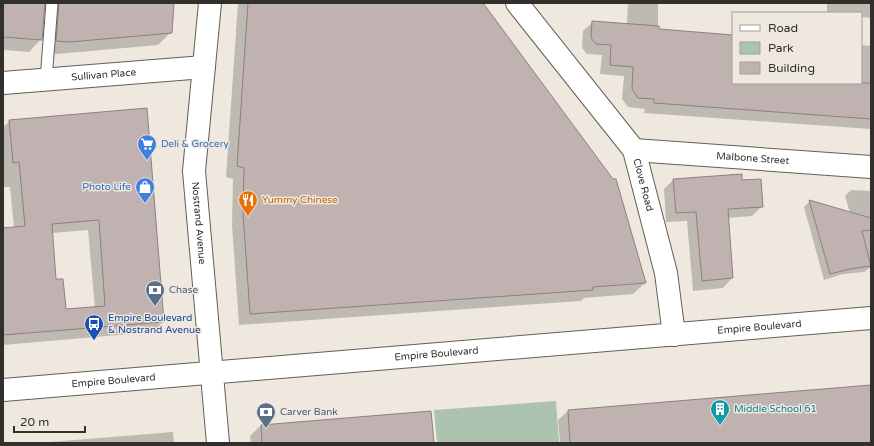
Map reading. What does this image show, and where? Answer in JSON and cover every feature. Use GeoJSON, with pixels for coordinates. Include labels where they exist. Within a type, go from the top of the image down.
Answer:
{"type":"FeatureCollection","features":[{"type":"Feature","properties":{"kind":"main road","name":"Nostrand Avenue"},"geometry":{"type":"LineString","coordinates":[[210,3],[194,171],[218,443]]}},
{"type":"Feature","properties":{"kind":"main road","name":"Clove Road"},"geometry":{"type":"LineString","coordinates":[[517,3],[634,150],[666,273],[674,334]]}},
{"type":"Feature","properties":{"kind":"main road","name":"Sullivan Place"},"geometry":{"type":"LineString","coordinates":[[3,83],[204,67]]}},
{"type":"Feature","properties":{"kind":"main road","name":"Malbone Street"},"geometry":{"type":"LineString","coordinates":[[634,150],[871,167]]}},
{"type":"Feature","properties":{"kind":"main road","name":"Empire Boulevard"},"geometry":{"type":"LineString","coordinates":[[3,390],[871,318]]}},
{"type":"Feature","properties":{"kind":"lane"},"geometry":{"type":"LineString","coordinates":[[46,80],[52,3]]}},
{"type":"Feature","properties":{"kind":"green space"},"geometry":{"type":"Polygon","coordinates":[[[556,401],[559,443],[437,443],[434,410],[556,401]]]}},
{"type":"Feature","properties":{"kind":"building"},"geometry":{"type":"Polygon","coordinates":[[[3,3],[45,3],[42,40],[3,37],[3,3]]]}},
{"type":"Feature","properties":{"kind":"building"},"geometry":{"type":"Polygon","coordinates":[[[59,3],[174,3],[172,33],[70,42],[56,41],[59,3]]]}},
{"type":"Feature","properties":{"kind":"building"},"geometry":{"type":"Polygon","coordinates":[[[248,3],[483,3],[613,179],[616,179],[646,283],[593,287],[593,290],[250,314],[243,213],[244,168],[237,166],[248,3]]]}},
{"type":"Feature","properties":{"kind":"building"},"geometry":{"type":"Polygon","coordinates":[[[592,21],[659,26],[659,29],[732,35],[732,84],[871,83],[871,119],[654,103],[654,99],[638,98],[632,89],[633,67],[610,65],[611,45],[596,44],[591,38],[592,21]]]}},
{"type":"Feature","properties":{"kind":"building"},"geometry":{"type":"Polygon","coordinates":[[[147,108],[164,322],[3,335],[3,228],[25,226],[19,162],[13,163],[9,120],[147,108]],[[99,220],[52,224],[56,279],[63,279],[66,309],[105,306],[99,220]]]}},
{"type":"Feature","properties":{"kind":"building"},"geometry":{"type":"Polygon","coordinates":[[[742,174],[742,180],[761,179],[763,207],[728,209],[733,278],[702,281],[696,212],[676,213],[673,179],[742,174]]]}},
{"type":"Feature","properties":{"kind":"building"},"geometry":{"type":"Polygon","coordinates":[[[809,200],[871,218],[871,230],[862,231],[871,266],[830,274],[809,200]]]}},
{"type":"Feature","properties":{"kind":"building","name":"Middle School 61"},"geometry":{"type":"Polygon","coordinates":[[[871,385],[871,443],[570,443],[568,410],[871,385]]]}},
{"type":"Feature","properties":{"kind":"building"},"geometry":{"type":"Polygon","coordinates":[[[431,411],[434,443],[262,443],[261,425],[431,411]]]}},
{"type":"Feature","properties":{"kind":"place","name":"Deli & Grocery"},"geometry":{"type":"Point","coordinates":[147,161]}},
{"type":"Feature","properties":{"kind":"place","name":"Photo Life"},"geometry":{"type":"Point","coordinates":[145,204]}},
{"type":"Feature","properties":{"kind":"place","name":"Yummy Chinese"},"geometry":{"type":"Point","coordinates":[248,217]}},
{"type":"Feature","properties":{"kind":"place","name":"Chase"},"geometry":{"type":"Point","coordinates":[155,307]}},
{"type":"Feature","properties":{"kind":"place","name":"Empire Boulevard & Nostrand Avenue"},"geometry":{"type":"Point","coordinates":[94,341]}},
{"type":"Feature","properties":{"kind":"place","name":"Middle School 61"},"geometry":{"type":"Point","coordinates":[720,426]}},
{"type":"Feature","properties":{"kind":"place","name":"Carver Bank"},"geometry":{"type":"Point","coordinates":[266,429]}}]}
